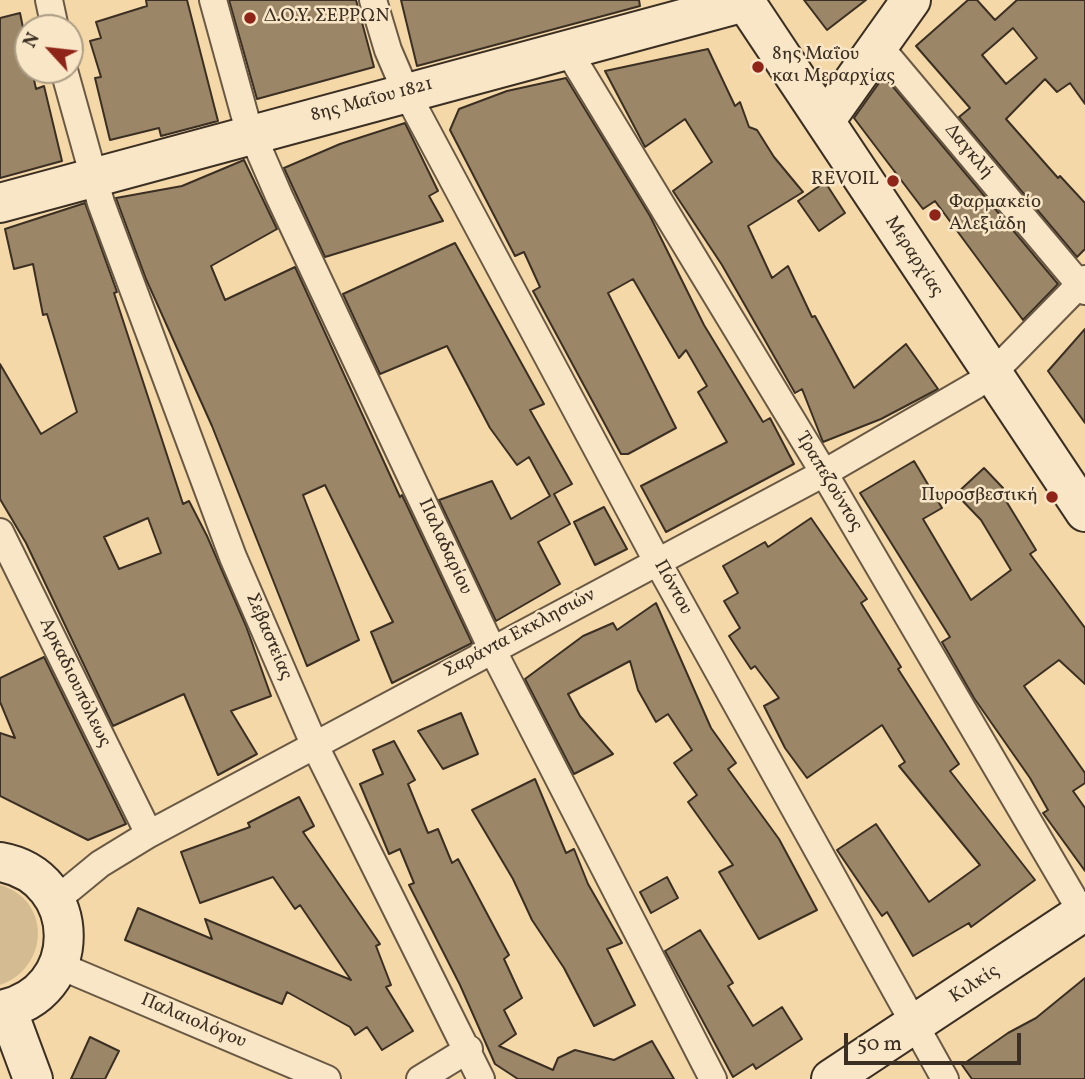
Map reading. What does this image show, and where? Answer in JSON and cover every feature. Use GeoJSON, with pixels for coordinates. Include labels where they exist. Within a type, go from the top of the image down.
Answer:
{"type":"FeatureCollection","features":[{"type":"Feature","properties":{"kind":"main road"},"geometry":{"type":"LineString","coordinates":[[825,121],[911,0]]}},
{"type":"Feature","properties":{"kind":"main road","name":"8ης Μαΐου 1821"},"geometry":{"type":"LineString","coordinates":[[0,203],[745,1]]}},
{"type":"Feature","properties":{"kind":"main road","name":"Μεραρχίας"},"geometry":{"type":"LineString","coordinates":[[745,1],[991,375],[1085,512]]}},
{"type":"Feature","properties":{"kind":"main road"},"geometry":{"type":"LineString","coordinates":[[0,862],[29,872],[55,901],[64,928],[64,946],[58,965],[48,982],[34,996],[3,1009],[33,1079]]}},
{"type":"Feature","properties":{"kind":"main road","name":"Κιλκίς"},"geometry":{"type":"LineString","coordinates":[[831,1079],[1084,914]]}},
{"type":"Feature","properties":{"kind":"street","name":"Παλαδαρίου"},"geometry":{"type":"LineString","coordinates":[[213,0],[253,134],[492,649],[713,1079]]}},
{"type":"Feature","properties":{"kind":"street","name":"Πόντου"},"geometry":{"type":"LineString","coordinates":[[373,0],[388,50],[407,92],[657,561],[945,1079]]}},
{"type":"Feature","properties":{"kind":"street","name":"Δαγκλή"},"geometry":{"type":"LineString","coordinates":[[879,46],[1083,285]]}},
{"type":"Feature","properties":{"kind":"street","name":"Τραπεζούντος"},"geometry":{"type":"LineString","coordinates":[[567,49],[824,473],[1084,914]]}},
{"type":"Feature","properties":{"kind":"street","name":"Σεβαστείας"},"geometry":{"type":"LineString","coordinates":[[68,84],[92,178],[198,469],[314,744],[469,1049],[481,1079]]}},
{"type":"Feature","properties":{"kind":"street","name":"Σαράντα Εκκλησιών"},"geometry":{"type":"LineString","coordinates":[[55,901],[106,859],[149,834],[824,473],[991,375],[1083,285]]}},
{"type":"Feature","properties":{"kind":"street","name":"Αρκαδιουπόλεως"},"geometry":{"type":"LineString","coordinates":[[0,532],[149,834]]}},
{"type":"Feature","properties":{"kind":"street","name":"Παλαιολόγου"},"geometry":{"type":"LineString","coordinates":[[58,965],[327,1079]]}},
{"type":"Feature","properties":{"kind":"street"},"geometry":{"type":"LineString","coordinates":[[420,1079],[469,1049]]}},
{"type":"Feature","properties":{"kind":"shaded area"},"geometry":{"type":"Polygon","coordinates":[[[0,885],[17,893],[29,905],[36,919],[38,934],[35,950],[28,964],[16,976],[0,985],[0,885]]]}},
{"type":"Feature","properties":{"kind":"building"},"geometry":{"type":"Polygon","coordinates":[[[146,0],[187,0],[218,121],[161,136],[159,128],[110,140],[95,78],[101,77],[90,41],[101,38],[96,22],[147,6],[146,0]]]}},
{"type":"Feature","properties":{"kind":"building"},"geometry":{"type":"Polygon","coordinates":[[[229,0],[356,0],[374,67],[257,99],[229,0]]]}},
{"type":"Feature","properties":{"kind":"building"},"geometry":{"type":"Polygon","coordinates":[[[401,0],[639,0],[640,6],[417,66],[401,0]]]}},
{"type":"Feature","properties":{"kind":"building"},"geometry":{"type":"Polygon","coordinates":[[[804,0],[866,0],[827,30],[804,0]]]}},
{"type":"Feature","properties":{"kind":"building"},"geometry":{"type":"Polygon","coordinates":[[[968,0],[977,0],[995,20],[1017,0],[1085,0],[1085,104],[1070,83],[1057,92],[1045,79],[1006,119],[1058,178],[1060,176],[1085,203],[1085,249],[1077,257],[959,117],[970,108],[916,46],[968,0]],[[1013,28],[982,55],[1006,84],[1037,58],[1013,28]]]}},
{"type":"Feature","properties":{"kind":"building"},"geometry":{"type":"Polygon","coordinates":[[[14,14],[14,84],[35,84],[36,89],[44,86],[62,161],[0,178],[0,18],[14,14]]]}},
{"type":"Feature","properties":{"kind":"building"},"geometry":{"type":"Polygon","coordinates":[[[708,49],[735,106],[740,102],[749,127],[757,130],[774,157],[803,192],[748,226],[772,278],[788,266],[812,317],[815,316],[854,388],[906,344],[938,389],[881,419],[823,442],[802,389],[795,393],[722,265],[673,191],[712,162],[685,119],[645,147],[605,71],[708,49]]]}},
{"type":"Feature","properties":{"kind":"building"},"geometry":{"type":"Polygon","coordinates":[[[884,76],[1058,284],[1023,320],[935,201],[923,209],[854,118],[884,76]]]}},
{"type":"Feature","properties":{"kind":"building"},"geometry":{"type":"Polygon","coordinates":[[[566,78],[650,216],[704,325],[763,422],[770,418],[794,464],[666,532],[641,486],[727,442],[698,392],[707,386],[686,350],[679,358],[633,279],[608,293],[676,428],[628,454],[621,454],[533,291],[540,287],[524,252],[515,256],[450,130],[459,109],[507,91],[566,78]]]}},
{"type":"Feature","properties":{"kind":"building"},"geometry":{"type":"Polygon","coordinates":[[[405,123],[438,191],[429,196],[443,221],[325,257],[284,168],[340,144],[405,123]]]}},
{"type":"Feature","properties":{"kind":"building"},"geometry":{"type":"Polygon","coordinates":[[[244,160],[277,229],[211,266],[225,300],[295,267],[400,497],[402,495],[472,643],[392,683],[371,632],[393,622],[325,485],[303,495],[359,640],[307,666],[212,426],[146,279],[116,198],[182,186],[244,160]]]}},
{"type":"Feature","properties":{"kind":"building"},"geometry":{"type":"Polygon","coordinates":[[[825,182],[845,213],[819,231],[798,201],[825,182]]]}},
{"type":"Feature","properties":{"kind":"building"},"geometry":{"type":"Polygon","coordinates":[[[85,203],[117,292],[114,293],[183,504],[189,501],[207,536],[246,626],[271,696],[231,711],[257,754],[218,775],[184,694],[113,726],[26,543],[0,499],[0,364],[41,434],[77,412],[47,314],[43,315],[33,264],[14,269],[5,229],[85,203]],[[148,518],[104,537],[119,569],[161,553],[148,518]]]}},
{"type":"Feature","properties":{"kind":"building"},"geometry":{"type":"Polygon","coordinates":[[[455,243],[544,404],[530,410],[572,484],[554,494],[570,524],[538,542],[560,584],[496,621],[439,500],[492,481],[511,519],[550,496],[529,457],[517,465],[490,428],[447,346],[380,374],[343,294],[455,243]]]}},
{"type":"Feature","properties":{"kind":"building"},"geometry":{"type":"Polygon","coordinates":[[[1085,329],[1085,423],[1048,371],[1085,329]]]}},
{"type":"Feature","properties":{"kind":"building"},"geometry":{"type":"Polygon","coordinates":[[[914,461],[942,508],[923,519],[971,600],[1011,570],[981,520],[956,494],[984,468],[1003,488],[1000,491],[1036,550],[1030,554],[1085,628],[1085,684],[1059,660],[1024,686],[1085,773],[1085,783],[1073,791],[1085,808],[1085,871],[1043,813],[1048,810],[1030,778],[974,698],[942,642],[950,637],[860,493],[914,461]]]}},
{"type":"Feature","properties":{"kind":"building"},"geometry":{"type":"Polygon","coordinates":[[[604,507],[627,549],[595,565],[574,522],[604,507]]]}},
{"type":"Feature","properties":{"kind":"building"},"geometry":{"type":"Polygon","coordinates":[[[811,518],[867,599],[861,603],[901,667],[898,669],[959,764],[950,771],[1035,880],[971,927],[969,923],[913,956],[887,912],[882,916],[837,850],[876,824],[929,902],[980,865],[899,766],[905,762],[882,725],[807,778],[785,748],[764,706],[779,698],[755,666],[751,669],[729,636],[740,628],[724,601],[738,593],[723,566],[765,542],[768,547],[811,518]]]}},
{"type":"Feature","properties":{"kind":"building"},"geometry":{"type":"Polygon","coordinates":[[[656,603],[711,728],[736,763],[728,769],[779,839],[817,910],[759,939],[719,872],[733,865],[688,802],[697,795],[674,763],[692,750],[668,714],[656,722],[638,690],[630,661],[568,694],[580,716],[613,754],[574,774],[525,679],[583,636],[613,623],[617,630],[656,603]]]}},
{"type":"Feature","properties":{"kind":"building"},"geometry":{"type":"Polygon","coordinates":[[[44,657],[126,824],[88,840],[0,796],[0,733],[15,738],[0,702],[0,678],[44,657]]]}},
{"type":"Feature","properties":{"kind":"building"},"geometry":{"type":"Polygon","coordinates":[[[461,713],[478,754],[443,769],[418,731],[461,713]]]}},
{"type":"Feature","properties":{"kind":"building"},"geometry":{"type":"Polygon","coordinates":[[[394,741],[415,780],[408,784],[428,833],[438,829],[452,863],[458,859],[509,955],[504,959],[522,998],[504,1010],[516,1034],[499,1046],[553,1070],[558,1058],[575,1050],[614,1060],[652,1041],[674,1079],[518,1079],[495,1064],[460,985],[409,885],[414,883],[400,849],[389,854],[360,784],[383,774],[373,750],[394,741]]]}},
{"type":"Feature","properties":{"kind":"building"},"geometry":{"type":"Polygon","coordinates":[[[535,779],[566,853],[574,849],[588,884],[622,943],[607,949],[635,1005],[594,1026],[564,968],[532,920],[513,879],[472,810],[535,779]]]}},
{"type":"Feature","properties":{"kind":"building"},"geometry":{"type":"Polygon","coordinates":[[[299,797],[314,826],[303,832],[380,944],[376,946],[391,985],[386,987],[413,1031],[382,1050],[367,1027],[355,1035],[350,1027],[287,992],[282,1004],[125,940],[138,908],[212,939],[205,919],[351,980],[300,905],[295,909],[273,877],[200,903],[181,852],[250,827],[248,823],[299,797]]]}},
{"type":"Feature","properties":{"kind":"building"},"geometry":{"type":"Polygon","coordinates":[[[667,877],[678,898],[651,913],[640,892],[667,877]]]}},
{"type":"Feature","properties":{"kind":"building"},"geometry":{"type":"Polygon","coordinates":[[[700,930],[733,983],[728,986],[753,1026],[782,1007],[802,1039],[756,1069],[753,1064],[733,1077],[665,951],[700,930]]]}},
{"type":"Feature","properties":{"kind":"building"},"geometry":{"type":"Polygon","coordinates":[[[1085,978],[1085,1079],[972,1079],[962,1065],[1008,1033],[1036,1018],[1085,978]]]}},
{"type":"Feature","properties":{"kind":"building"},"geometry":{"type":"Polygon","coordinates":[[[90,1037],[119,1051],[105,1079],[71,1079],[90,1037]]]}},
{"type":"Feature","properties":{"kind":"place","name":"Δ.Ο.Υ. ΣΕΡΡΩΝ"},"geometry":{"type":"Point","coordinates":[250,18]}},
{"type":"Feature","properties":{"kind":"place","name":"8ης Μαΐου και Μεραρχίας"},"geometry":{"type":"Point","coordinates":[758,67]}},
{"type":"Feature","properties":{"kind":"place","name":"REVOIL"},"geometry":{"type":"Point","coordinates":[893,181]}},
{"type":"Feature","properties":{"kind":"place","name":"Φαρμακείο Αλεξιάδη"},"geometry":{"type":"Point","coordinates":[935,215]}},
{"type":"Feature","properties":{"kind":"place","name":"Πυροσβεστική"},"geometry":{"type":"Point","coordinates":[1052,497]}}]}
